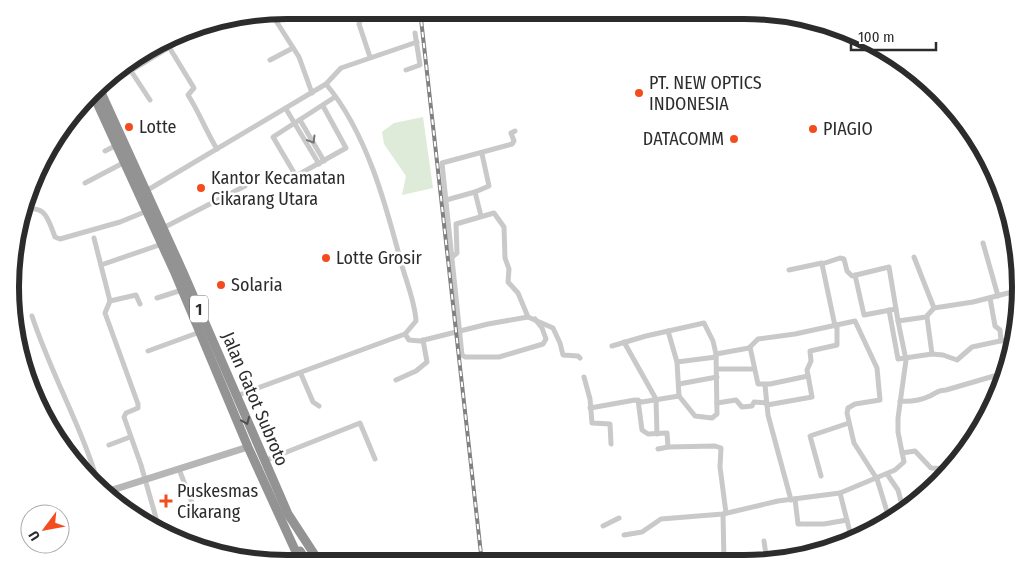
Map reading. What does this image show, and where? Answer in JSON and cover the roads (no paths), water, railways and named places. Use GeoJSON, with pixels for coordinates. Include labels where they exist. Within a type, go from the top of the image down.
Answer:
{"type":"FeatureCollection","features":[{"type":"Feature","properties":{"kind":"highway","name":"Jalan Gatot Subroto"},"geometry":{"type":"LineString","coordinates":[[99,95],[124,162],[148,211],[201,332],[248,447],[288,532]]}},
{"type":"Feature","properties":{"kind":"highway","name":"Jalan Gatot Subroto"},"geometry":{"type":"LineString","coordinates":[[99,95],[162,228],[288,514],[315,555]]}},
{"type":"Feature","properties":{"kind":"highway","name":"1"},"geometry":{"type":"LineString","coordinates":[[288,532],[298,555]]}},
{"type":"Feature","properties":{"kind":"highway","name":"1"},"geometry":{"type":"LineString","coordinates":[[288,532],[303,555]]}},
{"type":"Feature","properties":{"kind":"main road"},"geometry":{"type":"LineString","coordinates":[[113,491],[248,447]]}},
{"type":"Feature","properties":{"kind":"street"},"geometry":{"type":"LineString","coordinates":[[275,19],[294,48],[312,93]]}},
{"type":"Feature","properties":{"kind":"street"},"geometry":{"type":"LineString","coordinates":[[361,19],[359,24],[370,57]]}},
{"type":"Feature","properties":{"kind":"street"},"geometry":{"type":"LineString","coordinates":[[406,70],[420,66],[415,33]]}},
{"type":"Feature","properties":{"kind":"street"},"geometry":{"type":"LineString","coordinates":[[118,78],[181,41]]}},
{"type":"Feature","properties":{"kind":"street"},"geometry":{"type":"LineString","coordinates":[[145,191],[312,93],[326,84],[341,68],[417,42]]}},
{"type":"Feature","properties":{"kind":"street"},"geometry":{"type":"LineString","coordinates":[[170,47],[194,88],[188,95],[200,114],[206,130],[217,149]]}},
{"type":"Feature","properties":{"kind":"street"},"geometry":{"type":"LineString","coordinates":[[270,60],[294,48]]}},
{"type":"Feature","properties":{"kind":"street"},"geometry":{"type":"LineString","coordinates":[[131,71],[150,100]]}},
{"type":"Feature","properties":{"kind":"street"},"geometry":{"type":"LineString","coordinates":[[236,396],[301,374],[405,334],[416,319],[391,225],[366,152],[326,84]]}},
{"type":"Feature","properties":{"kind":"street"},"geometry":{"type":"LineString","coordinates":[[323,106],[347,146],[296,176],[272,137],[335,97]]}},
{"type":"Feature","properties":{"kind":"street"},"geometry":{"type":"LineString","coordinates":[[286,109],[319,164]]}},
{"type":"Feature","properties":{"kind":"street"},"geometry":{"type":"LineString","coordinates":[[300,120],[324,161]]}},
{"type":"Feature","properties":{"kind":"street"},"geometry":{"type":"LineString","coordinates":[[515,130],[511,133],[513,144],[482,154],[442,163],[459,333],[464,356],[499,357],[544,342],[545,334],[535,319]]}},
{"type":"Feature","properties":{"kind":"street"},"geometry":{"type":"LineString","coordinates":[[106,151],[117,145]]}},
{"type":"Feature","properties":{"kind":"street"},"geometry":{"type":"LineString","coordinates":[[446,200],[490,186],[482,154]]}},
{"type":"Feature","properties":{"kind":"street"},"geometry":{"type":"LineString","coordinates":[[85,183],[124,162]]}},
{"type":"Feature","properties":{"kind":"street"},"geometry":{"type":"LineString","coordinates":[[162,228],[245,186]]}},
{"type":"Feature","properties":{"kind":"street"},"geometry":{"type":"LineString","coordinates":[[475,192],[481,216]]}},
{"type":"Feature","properties":{"kind":"street"},"geometry":{"type":"LineString","coordinates":[[31,208],[40,209],[47,218],[55,237],[60,239],[120,222],[148,211]]}},
{"type":"Feature","properties":{"kind":"street"},"geometry":{"type":"LineString","coordinates":[[451,258],[457,253],[458,247],[456,224],[494,213],[503,224],[506,236],[505,258],[509,269],[508,281],[518,293],[528,317]]}},
{"type":"Feature","properties":{"kind":"street"},"geometry":{"type":"LineString","coordinates":[[94,238],[110,301],[105,313],[138,404],[138,408],[124,416],[157,521]]}},
{"type":"Feature","properties":{"kind":"street"},"geometry":{"type":"LineString","coordinates":[[983,243],[998,296]]}},
{"type":"Feature","properties":{"kind":"street"},"geometry":{"type":"LineString","coordinates":[[101,265],[162,244]]}},
{"type":"Feature","properties":{"kind":"street"},"geometry":{"type":"LineString","coordinates":[[914,257],[934,308]]}},
{"type":"Feature","properties":{"kind":"street"},"geometry":{"type":"LineString","coordinates":[[624,535],[642,532],[661,519],[724,514],[840,493],[877,479],[903,464],[898,432],[906,359],[888,266],[855,275],[850,274],[843,258],[789,270]]}},
{"type":"Feature","properties":{"kind":"street"},"geometry":{"type":"LineString","coordinates":[[717,403],[736,400],[742,407],[752,406],[754,402],[767,404],[811,398],[807,369],[811,359],[810,351],[837,345],[836,325],[822,263]]}},
{"type":"Feature","properties":{"kind":"street"},"geometry":{"type":"LineString","coordinates":[[855,275],[864,315],[896,309]]}},
{"type":"Feature","properties":{"kind":"street"},"geometry":{"type":"LineString","coordinates":[[156,298],[182,290]]}},
{"type":"Feature","properties":{"kind":"street"},"geometry":{"type":"LineString","coordinates":[[898,321],[927,316],[934,308],[1012,292]]}},
{"type":"Feature","properties":{"kind":"street"},"geometry":{"type":"LineString","coordinates":[[110,301],[136,295],[140,304]]}},
{"type":"Feature","properties":{"kind":"street"},"geometry":{"type":"LineString","coordinates":[[990,298],[995,326],[1000,329],[1001,341]]}},
{"type":"Feature","properties":{"kind":"street"},"geometry":{"type":"LineString","coordinates":[[888,310],[897,358],[906,359],[932,354],[958,360],[972,347],[1007,340]]}},
{"type":"Feature","properties":{"kind":"street"},"geometry":{"type":"LineString","coordinates":[[32,316],[46,357],[85,440],[96,476]]}},
{"type":"Feature","properties":{"kind":"street"},"geometry":{"type":"LineString","coordinates":[[927,316],[932,354]]}},
{"type":"Feature","properties":{"kind":"street"},"geometry":{"type":"LineString","coordinates":[[405,334],[411,341],[423,340],[459,333],[488,324],[528,317],[553,328],[563,355],[580,358]]}},
{"type":"Feature","properties":{"kind":"street"},"geometry":{"type":"LineString","coordinates":[[677,362],[716,356],[750,347],[758,339],[855,321],[877,368],[880,401],[866,402],[849,407],[847,411],[849,423],[854,444],[877,479],[888,513]]}},
{"type":"Feature","properties":{"kind":"street"},"geometry":{"type":"LineString","coordinates":[[612,346],[624,342],[668,332],[704,324],[713,342],[716,356],[717,403],[715,416],[698,417],[680,396],[677,362],[668,332]]}},
{"type":"Feature","properties":{"kind":"street"},"geometry":{"type":"LineString","coordinates":[[148,351],[201,332]]}},
{"type":"Feature","properties":{"kind":"street"},"geometry":{"type":"LineString","coordinates":[[396,380],[416,371],[427,362],[423,340]]}},
{"type":"Feature","properties":{"kind":"street"},"geometry":{"type":"LineString","coordinates":[[624,342],[656,399],[657,434]]}},
{"type":"Feature","properties":{"kind":"street"},"geometry":{"type":"LineString","coordinates":[[750,347],[757,383],[766,384],[808,376]]}},
{"type":"Feature","properties":{"kind":"street"},"geometry":{"type":"LineString","coordinates":[[717,369],[754,369]]}},
{"type":"Feature","properties":{"kind":"street"},"geometry":{"type":"LineString","coordinates":[[301,374],[314,402],[319,406]]}},
{"type":"Feature","properties":{"kind":"street"},"geometry":{"type":"LineString","coordinates":[[900,401],[912,401],[929,396],[940,390],[946,390],[997,375]]}},
{"type":"Feature","properties":{"kind":"street"},"geometry":{"type":"LineString","coordinates":[[584,377],[590,399],[592,423],[610,424],[612,444]]}},
{"type":"Feature","properties":{"kind":"street"},"geometry":{"type":"LineString","coordinates":[[680,384],[717,377]]}},
{"type":"Feature","properties":{"kind":"street"},"geometry":{"type":"LineString","coordinates":[[766,384],[767,404],[798,524],[824,524],[847,520]]}},
{"type":"Feature","properties":{"kind":"street"},"geometry":{"type":"LineString","coordinates":[[590,408],[638,400],[642,402],[680,396]]}},
{"type":"Feature","properties":{"kind":"street"},"geometry":{"type":"LineString","coordinates":[[638,400],[642,430],[648,434],[667,434],[668,447]]}},
{"type":"Feature","properties":{"kind":"street"},"geometry":{"type":"LineString","coordinates":[[264,462],[358,423],[361,424],[375,460]]}},
{"type":"Feature","properties":{"kind":"street"},"geometry":{"type":"LineString","coordinates":[[821,476],[810,436],[849,423]]}},
{"type":"Feature","properties":{"kind":"street"},"geometry":{"type":"LineString","coordinates":[[108,445],[130,437]]}},
{"type":"Feature","properties":{"kind":"street"},"geometry":{"type":"LineString","coordinates":[[658,449],[715,446],[721,448],[720,467],[724,514],[724,555]]}},
{"type":"Feature","properties":{"kind":"street"},"geometry":{"type":"LineString","coordinates":[[902,453],[915,450],[931,468],[942,469]]}},
{"type":"Feature","properties":{"kind":"street"},"geometry":{"type":"LineString","coordinates":[[179,470],[197,516]]}},
{"type":"Feature","properties":{"kind":"street"},"geometry":{"type":"LineString","coordinates":[[887,474],[898,490],[902,504]]}},
{"type":"Feature","properties":{"kind":"street"},"geometry":{"type":"LineString","coordinates":[[840,493],[850,534]]}},
{"type":"Feature","properties":{"kind":"street"},"geometry":{"type":"LineString","coordinates":[[603,526],[619,518]]}},
{"type":"Feature","properties":{"kind":"street"},"geometry":{"type":"LineString","coordinates":[[764,541],[767,554]]}},
{"type":"Feature","properties":{"kind":"railway"},"geometry":{"type":"LineString","coordinates":[[421,19],[481,555]]}},
{"type":"Feature","properties":{"kind":"place","name":"PT. NEW OPTICS INDONESIA"},"geometry":{"type":"Point","coordinates":[639,93]}},
{"type":"Feature","properties":{"kind":"place","name":"Lotte"},"geometry":{"type":"Point","coordinates":[129,127]}},
{"type":"Feature","properties":{"kind":"place","name":"PIAGIO"},"geometry":{"type":"Point","coordinates":[813,129]}},
{"type":"Feature","properties":{"kind":"place","name":"DATACOMM"},"geometry":{"type":"Point","coordinates":[734,139]}},
{"type":"Feature","properties":{"kind":"place","name":"Kantor Kecamatan Cikarang Utara"},"geometry":{"type":"Point","coordinates":[201,188]}},
{"type":"Feature","properties":{"kind":"place","name":"Lotte Grosir"},"geometry":{"type":"Point","coordinates":[326,258]}},
{"type":"Feature","properties":{"kind":"place","name":"Solaria"},"geometry":{"type":"Point","coordinates":[221,285]}},
{"type":"Feature","properties":{"kind":"place","name":"Puskesmas Cikarang"},"geometry":{"type":"Point","coordinates":[166,501]}}]}
